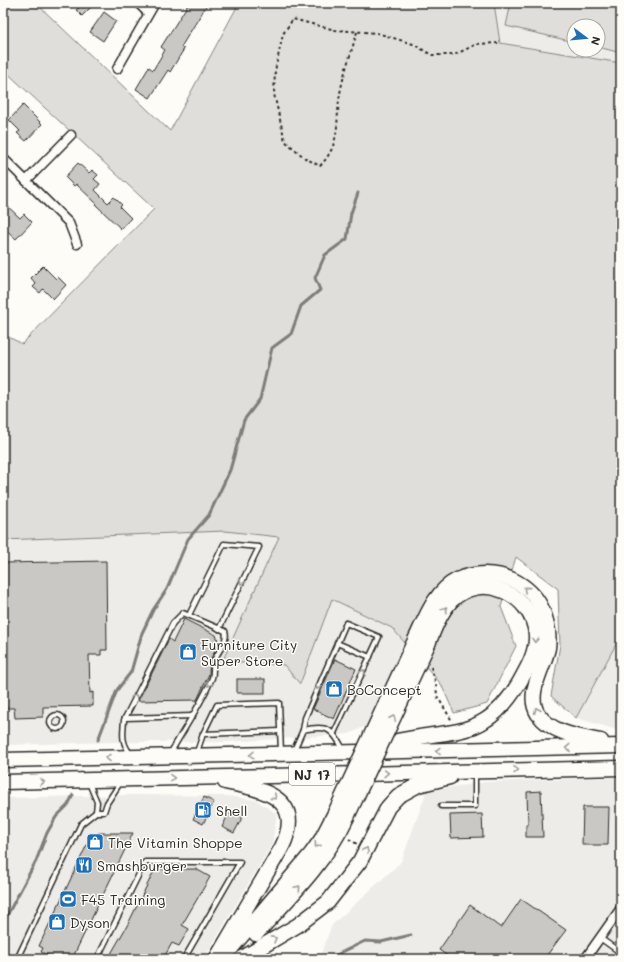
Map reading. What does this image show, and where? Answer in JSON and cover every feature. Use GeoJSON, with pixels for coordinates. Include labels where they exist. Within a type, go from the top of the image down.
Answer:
{"type":"FeatureCollection","features":[{"type":"Feature","properties":{"kind":"highway"},"geometry":{"type":"LineString","coordinates":[[223,959],[307,859],[341,814],[422,641],[438,596],[456,581],[484,574],[500,576],[516,582],[528,590],[539,604],[548,630],[548,647],[534,692],[535,708],[539,715],[553,727],[568,734],[621,745]]}},
{"type":"Feature","properties":{"kind":"highway"},"geometry":{"type":"LineString","coordinates":[[347,753],[393,742],[460,730],[484,721],[500,708],[518,685],[532,656],[536,637],[530,613],[520,601],[505,591],[486,587],[464,592],[451,601],[422,641]]}},
{"type":"Feature","properties":{"kind":"highway","name":"NJ 17"},"geometry":{"type":"LineString","coordinates":[[3,760],[347,753],[621,745]]}},
{"type":"Feature","properties":{"kind":"highway","name":"NJ 17"},"geometry":{"type":"LineString","coordinates":[[3,782],[621,768]]}},
{"type":"Feature","properties":{"kind":"highway"},"geometry":{"type":"LineString","coordinates":[[241,959],[298,925],[328,902],[360,861],[388,807],[398,796],[418,785],[475,771]]}},
{"type":"Feature","properties":{"kind":"highway"},"geometry":{"type":"LineString","coordinates":[[197,777],[258,788],[270,793],[283,806],[288,823],[287,835],[282,847],[216,959]]}},
{"type":"Feature","properties":{"kind":"highway"},"geometry":{"type":"LineString","coordinates":[[235,959],[319,862],[336,838],[341,814]]}},
{"type":"Feature","properties":{"kind":"street"},"geometry":{"type":"LineString","coordinates":[[138,3],[148,13]]}},
{"type":"Feature","properties":{"kind":"street"},"geometry":{"type":"LineString","coordinates":[[117,69],[155,3]]}},
{"type":"Feature","properties":{"kind":"street"},"geometry":{"type":"LineString","coordinates":[[26,182],[71,135]]}},
{"type":"Feature","properties":{"kind":"street"},"geometry":{"type":"LineString","coordinates":[[3,158],[69,223],[77,244]]}},
{"type":"Feature","properties":{"kind":"street"},"geometry":{"type":"LineString","coordinates":[[585,959],[621,908]]}},
{"type":"Feature","properties":{"kind":"lane"},"geometry":{"type":"LineString","coordinates":[[189,615],[224,544],[259,547],[219,628]]}},
{"type":"Feature","properties":{"kind":"lane"},"geometry":{"type":"LineString","coordinates":[[135,757],[124,744],[122,736],[125,718],[173,623],[183,613],[219,628],[224,631],[226,637],[213,663],[213,676],[193,716],[184,728],[169,756]]}},
{"type":"Feature","properties":{"kind":"lane"},"geometry":{"type":"LineString","coordinates":[[287,754],[303,730],[305,718],[346,623],[379,637],[334,733]]}},
{"type":"Feature","properties":{"kind":"lane"},"geometry":{"type":"LineString","coordinates":[[337,643],[370,657]]}},
{"type":"Feature","properties":{"kind":"lane"},"geometry":{"type":"LineString","coordinates":[[196,756],[217,705],[279,703],[280,732],[287,754]]}},
{"type":"Feature","properties":{"kind":"lane"},"geometry":{"type":"LineString","coordinates":[[125,718],[193,716]]}},
{"type":"Feature","properties":{"kind":"lane"},"geometry":{"type":"LineString","coordinates":[[303,730],[326,729],[334,733],[347,753]]}},
{"type":"Feature","properties":{"kind":"lane"},"geometry":{"type":"LineString","coordinates":[[204,734],[280,732]]}},
{"type":"Feature","properties":{"kind":"lane"},"geometry":{"type":"LineString","coordinates":[[441,806],[475,806],[475,771]]}},
{"type":"Feature","properties":{"kind":"lane"},"geometry":{"type":"LineString","coordinates":[[17,959],[81,824],[96,812],[104,812],[107,802],[122,780]]}},
{"type":"Feature","properties":{"kind":"lane"},"geometry":{"type":"LineString","coordinates":[[88,781],[97,802],[96,812]]}},
{"type":"Feature","properties":{"kind":"lane"},"geometry":{"type":"LineString","coordinates":[[97,959],[145,862],[240,862],[184,959]]}},
{"type":"Feature","properties":{"kind":"lane"},"geometry":{"type":"LineString","coordinates":[[600,938],[619,952],[621,946]]}},
{"type":"Feature","properties":{"kind":"path"},"geometry":{"type":"LineString","coordinates":[[357,32],[339,100],[337,136],[327,159],[320,166],[305,158],[285,141],[274,94],[275,71],[283,34],[293,19],[335,30],[357,32],[377,34],[413,44],[432,55],[454,55],[477,44],[500,43]]}},
{"type":"Feature","properties":{"kind":"path"},"geometry":{"type":"LineString","coordinates":[[430,664],[436,684],[437,696],[454,726]]}},
{"type":"Feature","properties":{"kind":"path"},"geometry":{"type":"LineString","coordinates":[[345,836],[361,847]]}},
{"type":"Feature","properties":{"kind":"shaded area"},"geometry":{"type":"Polygon","coordinates":[[[3,3],[36,3],[170,131],[239,3],[494,3],[500,43],[566,54],[566,58],[591,58],[621,63],[621,635],[576,718],[551,696],[560,645],[558,589],[516,557],[501,607],[516,646],[487,704],[454,713],[441,684],[392,628],[332,599],[300,684],[284,665],[222,662],[279,537],[225,531],[3,540],[3,334],[22,344],[154,209],[3,69],[3,3]]]}},
{"type":"Feature","properties":{"kind":"shaded area"},"geometry":{"type":"Polygon","coordinates":[[[494,3],[621,3],[621,63],[591,58],[606,58],[606,18],[566,18],[566,54],[500,43],[494,3]]]}},
{"type":"Feature","properties":{"kind":"shaded area"},"geometry":{"type":"Polygon","coordinates":[[[511,3],[621,3],[621,53],[606,49],[606,18],[566,18],[566,40],[506,26],[511,3]]]}},
{"type":"Feature","properties":{"kind":"shaded area"},"geometry":{"type":"Polygon","coordinates":[[[225,531],[279,537],[222,662],[284,665],[300,684],[331,599],[392,628],[406,643],[368,725],[349,734],[226,742],[114,742],[3,745],[3,540],[225,531]]]}},
{"type":"Feature","properties":{"kind":"shaded area"},"geometry":{"type":"Polygon","coordinates":[[[621,635],[621,731],[576,718],[621,635]]]}},
{"type":"Feature","properties":{"kind":"shaded area"},"geometry":{"type":"Polygon","coordinates":[[[621,777],[621,959],[319,959],[332,925],[401,862],[425,796],[424,791],[486,782],[621,777]]]}},
{"type":"Feature","properties":{"kind":"shaded area"},"geometry":{"type":"Polygon","coordinates":[[[130,795],[228,796],[256,800],[277,814],[272,844],[204,959],[3,959],[3,798],[130,795]]]}},
{"type":"Feature","properties":{"kind":"building"},"geometry":{"type":"Polygon","coordinates":[[[74,3],[95,3],[82,16],[76,10],[79,8],[74,3]]]}},
{"type":"Feature","properties":{"kind":"building"},"geometry":{"type":"Polygon","coordinates":[[[189,3],[208,3],[181,47],[184,49],[170,72],[168,70],[150,98],[136,89],[149,67],[153,70],[165,50],[161,47],[189,3]]]}},
{"type":"Feature","properties":{"kind":"building"},"geometry":{"type":"Polygon","coordinates":[[[104,12],[116,21],[103,41],[90,32],[104,12]]]}},
{"type":"Feature","properties":{"kind":"building"},"geometry":{"type":"Polygon","coordinates":[[[23,105],[42,124],[26,141],[17,133],[20,131],[9,120],[23,105]]]}},
{"type":"Feature","properties":{"kind":"building"},"geometry":{"type":"Polygon","coordinates":[[[78,163],[89,173],[92,170],[98,175],[94,179],[100,184],[95,190],[108,203],[114,197],[122,205],[120,207],[131,218],[121,229],[76,184],[74,186],[65,177],[78,163]]]}},
{"type":"Feature","properties":{"kind":"building"},"geometry":{"type":"Polygon","coordinates":[[[3,202],[20,218],[24,214],[32,222],[16,239],[3,227],[3,202]]]}},
{"type":"Feature","properties":{"kind":"building"},"geometry":{"type":"Polygon","coordinates":[[[43,266],[56,279],[58,277],[66,285],[53,299],[43,289],[40,293],[33,287],[36,284],[31,278],[43,266]]]}},
{"type":"Feature","properties":{"kind":"building"},"geometry":{"type":"Polygon","coordinates":[[[106,561],[107,650],[101,650],[101,655],[89,655],[90,693],[93,692],[93,706],[43,707],[43,717],[15,718],[14,708],[3,708],[3,563],[106,561]]]}},
{"type":"Feature","properties":{"kind":"building","name":"Furniture City Super Store"},"geometry":{"type":"Polygon","coordinates":[[[184,619],[216,635],[219,643],[210,660],[209,674],[197,700],[138,701],[169,639],[173,642],[184,619]]]}},
{"type":"Feature","properties":{"kind":"building","name":"BoConcept"},"geometry":{"type":"Polygon","coordinates":[[[335,659],[356,669],[334,719],[313,709],[335,659]]]}},
{"type":"Feature","properties":{"kind":"building"},"geometry":{"type":"Polygon","coordinates":[[[237,679],[265,679],[265,693],[237,693],[237,679]]]}},
{"type":"Feature","properties":{"kind":"building"},"geometry":{"type":"Polygon","coordinates":[[[541,791],[543,837],[526,837],[526,825],[528,825],[527,792],[541,791]]]}},
{"type":"Feature","properties":{"kind":"building","name":"Shell"},"geometry":{"type":"Polygon","coordinates":[[[204,797],[214,802],[203,824],[193,819],[204,797]]]}},
{"type":"Feature","properties":{"kind":"building"},"geometry":{"type":"Polygon","coordinates":[[[583,807],[609,807],[608,845],[582,845],[583,807]]]}},
{"type":"Feature","properties":{"kind":"building"},"geometry":{"type":"Polygon","coordinates":[[[232,812],[243,816],[234,833],[222,827],[228,815],[232,812]]]}},
{"type":"Feature","properties":{"kind":"building"},"geometry":{"type":"Polygon","coordinates":[[[482,814],[483,837],[451,838],[450,815],[482,814]]]}},
{"type":"Feature","properties":{"kind":"building"},"geometry":{"type":"Polygon","coordinates":[[[98,833],[133,833],[72,959],[55,959],[41,952],[43,948],[39,946],[91,836],[95,838],[98,833]]]}},
{"type":"Feature","properties":{"kind":"building"},"geometry":{"type":"Polygon","coordinates":[[[155,869],[196,869],[210,877],[182,925],[189,929],[179,946],[172,943],[163,959],[108,959],[128,924],[155,869]]]}},
{"type":"Feature","properties":{"kind":"building"},"geometry":{"type":"Polygon","coordinates":[[[521,899],[566,930],[544,959],[452,959],[439,950],[470,905],[501,928],[521,899]]]}},
{"type":"Feature","properties":{"kind":"waterway"},"geometry":{"type":"LineString","coordinates":[[98,740],[117,690],[131,672],[142,633],[153,610],[167,589],[188,539],[209,515],[230,470],[244,420],[260,399],[272,348],[291,334],[301,306],[320,290],[315,278],[325,255],[347,239],[351,213],[358,193]]}},
{"type":"Feature","properties":{"kind":"waterway"},"geometry":{"type":"LineString","coordinates":[[3,923],[36,861],[47,833],[56,817],[68,805],[73,795]]}},
{"type":"Feature","properties":{"kind":"waterway"},"geometry":{"type":"LineString","coordinates":[[328,959],[365,941],[381,942],[411,935]]}},
{"type":"Feature","properties":{"kind":"place","name":"Furniture City Super Store"},"geometry":{"type":"Point","coordinates":[188,652]}},
{"type":"Feature","properties":{"kind":"place","name":"BoConcept"},"geometry":{"type":"Point","coordinates":[334,689]}},
{"type":"Feature","properties":{"kind":"place","name":"Shell"},"geometry":{"type":"Point","coordinates":[203,810]}},
{"type":"Feature","properties":{"kind":"place","name":"The Vitamin Shoppe"},"geometry":{"type":"Point","coordinates":[95,842]}},
{"type":"Feature","properties":{"kind":"place","name":"Smashburger"},"geometry":{"type":"Point","coordinates":[84,865]}},
{"type":"Feature","properties":{"kind":"place","name":"F45 Training"},"geometry":{"type":"Point","coordinates":[68,899]}},
{"type":"Feature","properties":{"kind":"place","name":"Dyson"},"geometry":{"type":"Point","coordinates":[57,922]}}]}
